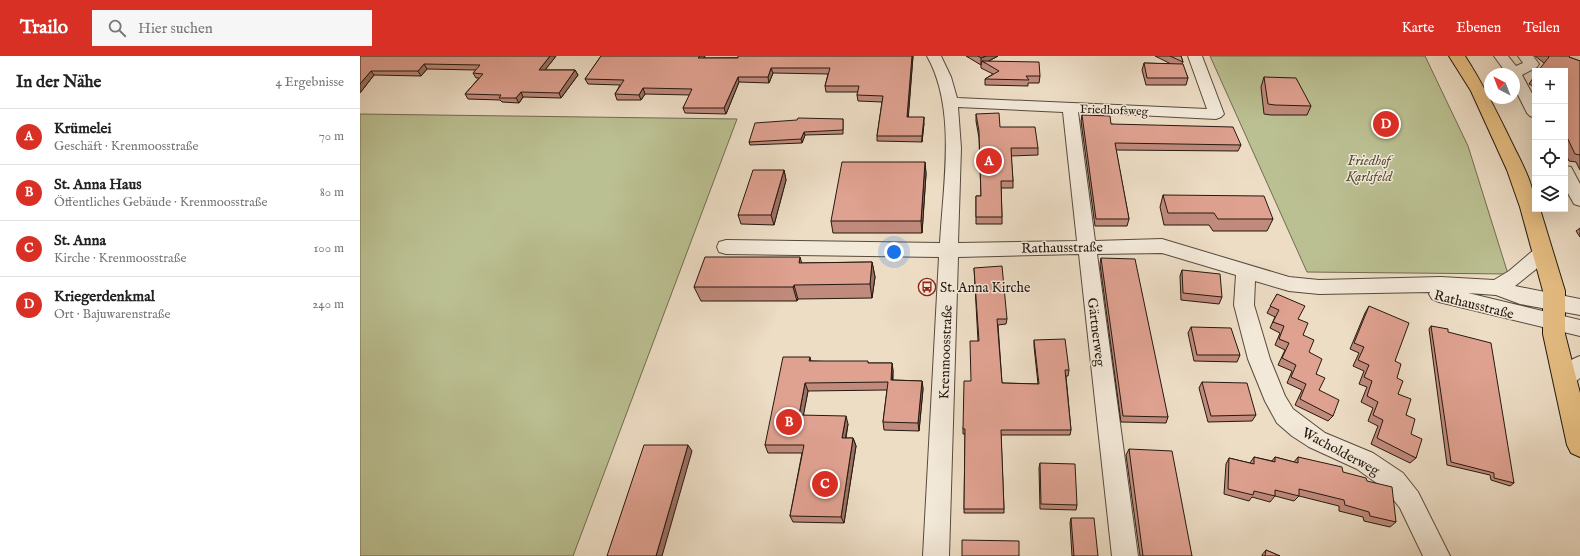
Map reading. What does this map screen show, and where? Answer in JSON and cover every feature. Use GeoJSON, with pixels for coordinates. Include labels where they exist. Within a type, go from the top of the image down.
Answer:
{"type":"FeatureCollection","features":[{"type":"Feature","properties":{"kind":"main road"},"geometry":{"type":"LineString","coordinates":[[1457,56],[1479,91],[1516,170],[1543,253],[1554,291],[1554,334],[1572,372],[1580,445]]}},
{"type":"Feature","properties":{"kind":"street","name":"Krenmoosstraße"},"geometry":{"type":"LineString","coordinates":[[934,56],[939,64],[953,111],[953,168],[948,250],[944,389],[936,556]]}},
{"type":"Feature","properties":{"kind":"street","name":"Friedhofsweg"},"geometry":{"type":"LineString","coordinates":[[950,102],[1216,114],[1195,56]]}},
{"type":"Feature","properties":{"kind":"street"},"geometry":{"type":"LineString","coordinates":[[1501,56],[1510,68]]}},
{"type":"Feature","properties":{"kind":"street"},"geometry":{"type":"LineString","coordinates":[[1520,70],[1532,64],[1525,56]]}},
{"type":"Feature","properties":{"kind":"street"},"geometry":{"type":"LineString","coordinates":[[1520,84],[1532,107]]}},
{"type":"Feature","properties":{"kind":"street","name":"Gärtnerweg"},"geometry":{"type":"LineString","coordinates":[[1070,108],[1125,556]]}},
{"type":"Feature","properties":{"kind":"street"},"geometry":{"type":"LineString","coordinates":[[1568,176],[1580,200]]}},
{"type":"Feature","properties":{"kind":"street","name":"Rathausstraße"},"geometry":{"type":"LineString","coordinates":[[726,247],[948,250],[1162,246],[1289,284],[1319,286],[1393,286],[1441,284],[1497,288],[1520,296],[1554,312]]}},
{"type":"Feature","properties":{"kind":"street","name":"Rathausstraße"},"geometry":{"type":"LineString","coordinates":[[1497,288],[1516,276],[1543,253]]}},
{"type":"Feature","properties":{"kind":"street","name":"Wacholderweg"},"geometry":{"type":"LineString","coordinates":[[1246,271],[1244,305],[1259,359],[1276,401],[1285,416],[1300,429],[1317,440],[1365,461],[1394,480],[1409,500],[1437,556]]}},
{"type":"Feature","properties":{"kind":"street","name":"Rathausstraße"},"geometry":{"type":"LineString","coordinates":[[1393,286],[1457,298],[1554,312]]}},
{"type":"Feature","properties":{"kind":"street"},"geometry":{"type":"LineString","coordinates":[[1554,312],[1580,307]]}},
{"type":"Feature","properties":{"kind":"street"},"geometry":{"type":"LineString","coordinates":[[1554,312],[1580,328]]}},
{"type":"Feature","properties":{"kind":"green space","name":"Friedhof Karlsfeld"},"geometry":{"type":"Polygon","coordinates":[[[1210,56],[1425,56],[1468,146],[1508,274],[1307,272],[1210,56]]]}},
{"type":"Feature","properties":{"kind":"green space"},"geometry":{"type":"Polygon","coordinates":[[[360,114],[737,119],[573,556],[360,556],[360,114]]]}},
{"type":"Feature","properties":{"kind":"building"},"geometry":{"type":"Polygon","coordinates":[[[360,56],[550,56],[539,70],[575,70],[559,93],[521,92],[516,98],[499,98],[501,95],[465,94],[483,74],[473,73],[480,65],[424,64],[418,71],[371,71],[360,84],[360,56]]]}},
{"type":"Feature","properties":{"kind":"building"},"geometry":{"type":"Polygon","coordinates":[[[601,56],[700,56],[698,58],[738,58],[738,56],[912,56],[907,117],[924,117],[922,136],[877,136],[883,96],[857,95],[859,86],[825,86],[830,68],[771,68],[768,77],[738,77],[724,108],[683,108],[692,89],[643,88],[639,95],[615,94],[624,80],[585,79],[601,56]]]}},
{"type":"Feature","properties":{"kind":"building"},"geometry":{"type":"Polygon","coordinates":[[[1170,56],[1181,56],[1183,62],[1170,56]]]}},
{"type":"Feature","properties":{"kind":"building"},"geometry":{"type":"Polygon","coordinates":[[[1548,56],[1570,56],[1569,57],[1580,61],[1580,155],[1575,154],[1568,139],[1568,68],[1540,68],[1549,57],[1548,56]]]}},
{"type":"Feature","properties":{"kind":"building"},"geometry":{"type":"Polygon","coordinates":[[[982,61],[1039,62],[1040,76],[1026,76],[1029,80],[985,79],[999,71],[982,61]]]}},
{"type":"Feature","properties":{"kind":"building"},"geometry":{"type":"Polygon","coordinates":[[[1144,63],[1183,64],[1188,78],[1147,78],[1144,63]]]}},
{"type":"Feature","properties":{"kind":"building"},"geometry":{"type":"Polygon","coordinates":[[[1264,77],[1296,78],[1311,106],[1268,104],[1264,77]]]}},
{"type":"Feature","properties":{"kind":"building"},"geometry":{"type":"Polygon","coordinates":[[[999,113],[1000,127],[1035,127],[1038,148],[1011,148],[1013,181],[1001,181],[1002,217],[976,217],[976,196],[981,196],[979,131],[976,114],[999,113]]]}},
{"type":"Feature","properties":{"kind":"building"},"geometry":{"type":"Polygon","coordinates":[[[1082,115],[1110,116],[1111,124],[1233,127],[1241,145],[1115,143],[1129,219],[1096,219],[1082,115]]]}},
{"type":"Feature","properties":{"kind":"building"},"geometry":{"type":"Polygon","coordinates":[[[798,118],[843,119],[843,130],[804,132],[801,139],[749,142],[755,123],[797,120],[798,118]]]}},
{"type":"Feature","properties":{"kind":"building"},"geometry":{"type":"Polygon","coordinates":[[[842,162],[925,162],[921,221],[831,221],[842,162]]]}},
{"type":"Feature","properties":{"kind":"building"},"geometry":{"type":"Polygon","coordinates":[[[753,170],[784,170],[771,215],[738,215],[753,170]]]}},
{"type":"Feature","properties":{"kind":"building"},"geometry":{"type":"Polygon","coordinates":[[[1163,195],[1264,196],[1273,219],[1218,219],[1214,213],[1168,213],[1163,195]]]}},
{"type":"Feature","properties":{"kind":"building"},"geometry":{"type":"Polygon","coordinates":[[[705,257],[800,257],[799,263],[872,262],[870,284],[794,285],[793,287],[694,287],[705,257]]]}},
{"type":"Feature","properties":{"kind":"building"},"geometry":{"type":"Polygon","coordinates":[[[1101,258],[1135,259],[1168,417],[1123,416],[1101,258]]]}},
{"type":"Feature","properties":{"kind":"building"},"geometry":{"type":"Polygon","coordinates":[[[1002,266],[1007,319],[997,319],[1002,383],[1039,384],[1034,340],[1065,339],[1069,370],[1065,370],[1071,430],[1001,430],[1004,509],[964,509],[964,381],[971,381],[970,341],[979,341],[974,268],[1002,266]]]}},
{"type":"Feature","properties":{"kind":"building"},"geometry":{"type":"Polygon","coordinates":[[[1182,270],[1220,274],[1222,297],[1183,293],[1182,270]]]}},
{"type":"Feature","properties":{"kind":"building"},"geometry":{"type":"Polygon","coordinates":[[[1277,294],[1305,306],[1298,319],[1308,323],[1303,335],[1314,340],[1309,352],[1322,359],[1316,374],[1325,378],[1319,390],[1339,400],[1333,416],[1300,399],[1306,384],[1291,377],[1296,365],[1282,358],[1289,343],[1279,339],[1284,326],[1273,322],[1279,310],[1270,306],[1277,294]]]}},
{"type":"Feature","properties":{"kind":"building"},"geometry":{"type":"Polygon","coordinates":[[[1369,306],[1409,323],[1395,361],[1401,364],[1397,378],[1403,381],[1398,394],[1411,399],[1406,415],[1415,419],[1411,434],[1422,439],[1416,458],[1377,438],[1383,420],[1373,415],[1378,402],[1367,396],[1372,381],[1364,377],[1369,365],[1358,360],[1364,347],[1354,343],[1369,306]]]}},
{"type":"Feature","properties":{"kind":"building"},"geometry":{"type":"Polygon","coordinates":[[[1431,326],[1448,329],[1448,332],[1491,343],[1514,483],[1494,478],[1494,473],[1451,462],[1431,326]]]}},
{"type":"Feature","properties":{"kind":"building"},"geometry":{"type":"Polygon","coordinates":[[[1191,327],[1231,328],[1240,355],[1197,355],[1191,327]]]}},
{"type":"Feature","properties":{"kind":"building"},"geometry":{"type":"Polygon","coordinates":[[[783,357],[810,357],[809,361],[868,361],[868,363],[892,363],[891,380],[922,381],[918,423],[883,422],[888,382],[805,383],[799,415],[846,416],[842,438],[853,438],[841,517],[790,516],[804,445],[765,445],[783,357]]]}},
{"type":"Feature","properties":{"kind":"building"},"geometry":{"type":"Polygon","coordinates":[[[1202,382],[1247,383],[1256,415],[1211,416],[1202,382]]]}},
{"type":"Feature","properties":{"kind":"building"},"geometry":{"type":"Polygon","coordinates":[[[644,445],[688,445],[656,556],[607,556],[644,445]]]}},
{"type":"Feature","properties":{"kind":"building"},"geometry":{"type":"Polygon","coordinates":[[[1129,449],[1172,451],[1192,556],[1143,556],[1129,449]]]}},
{"type":"Feature","properties":{"kind":"building"},"geometry":{"type":"Polygon","coordinates":[[[1254,457],[1275,462],[1275,457],[1298,463],[1298,457],[1342,467],[1343,472],[1366,478],[1367,481],[1392,487],[1396,522],[1370,516],[1369,512],[1345,505],[1344,500],[1299,489],[1299,496],[1275,490],[1275,496],[1254,491],[1253,495],[1228,489],[1229,458],[1254,464],[1254,457]]]}},
{"type":"Feature","properties":{"kind":"building"},"geometry":{"type":"Polygon","coordinates":[[[1040,463],[1075,464],[1077,505],[1041,504],[1040,463]]]}},
{"type":"Feature","properties":{"kind":"building"},"geometry":{"type":"Polygon","coordinates":[[[1071,518],[1094,518],[1098,556],[1074,556],[1071,518]]]}},
{"type":"Feature","properties":{"kind":"building"},"geometry":{"type":"Polygon","coordinates":[[[962,540],[1019,541],[1019,556],[962,556],[962,540]]]}},
{"type":"Feature","properties":{"kind":"building"},"geometry":{"type":"Polygon","coordinates":[[[1266,550],[1280,556],[1265,556],[1266,550]]]}},
{"type":"Feature","properties":{"kind":"place","name":"Kriegerdenkmal"},"geometry":{"type":"Point","coordinates":[1386,124]}},
{"type":"Feature","properties":{"kind":"place","name":"Krümelei"},"geometry":{"type":"Point","coordinates":[989,161]}},
{"type":"Feature","properties":{"kind":"place","name":"St. Anna Kirche"},"geometry":{"type":"Point","coordinates":[927,287]}},
{"type":"Feature","properties":{"kind":"place","name":"St. Anna Haus"},"geometry":{"type":"Point","coordinates":[789,422]}},
{"type":"Feature","properties":{"kind":"place","name":"St. Anna"},"geometry":{"type":"Point","coordinates":[825,484]}}]}
